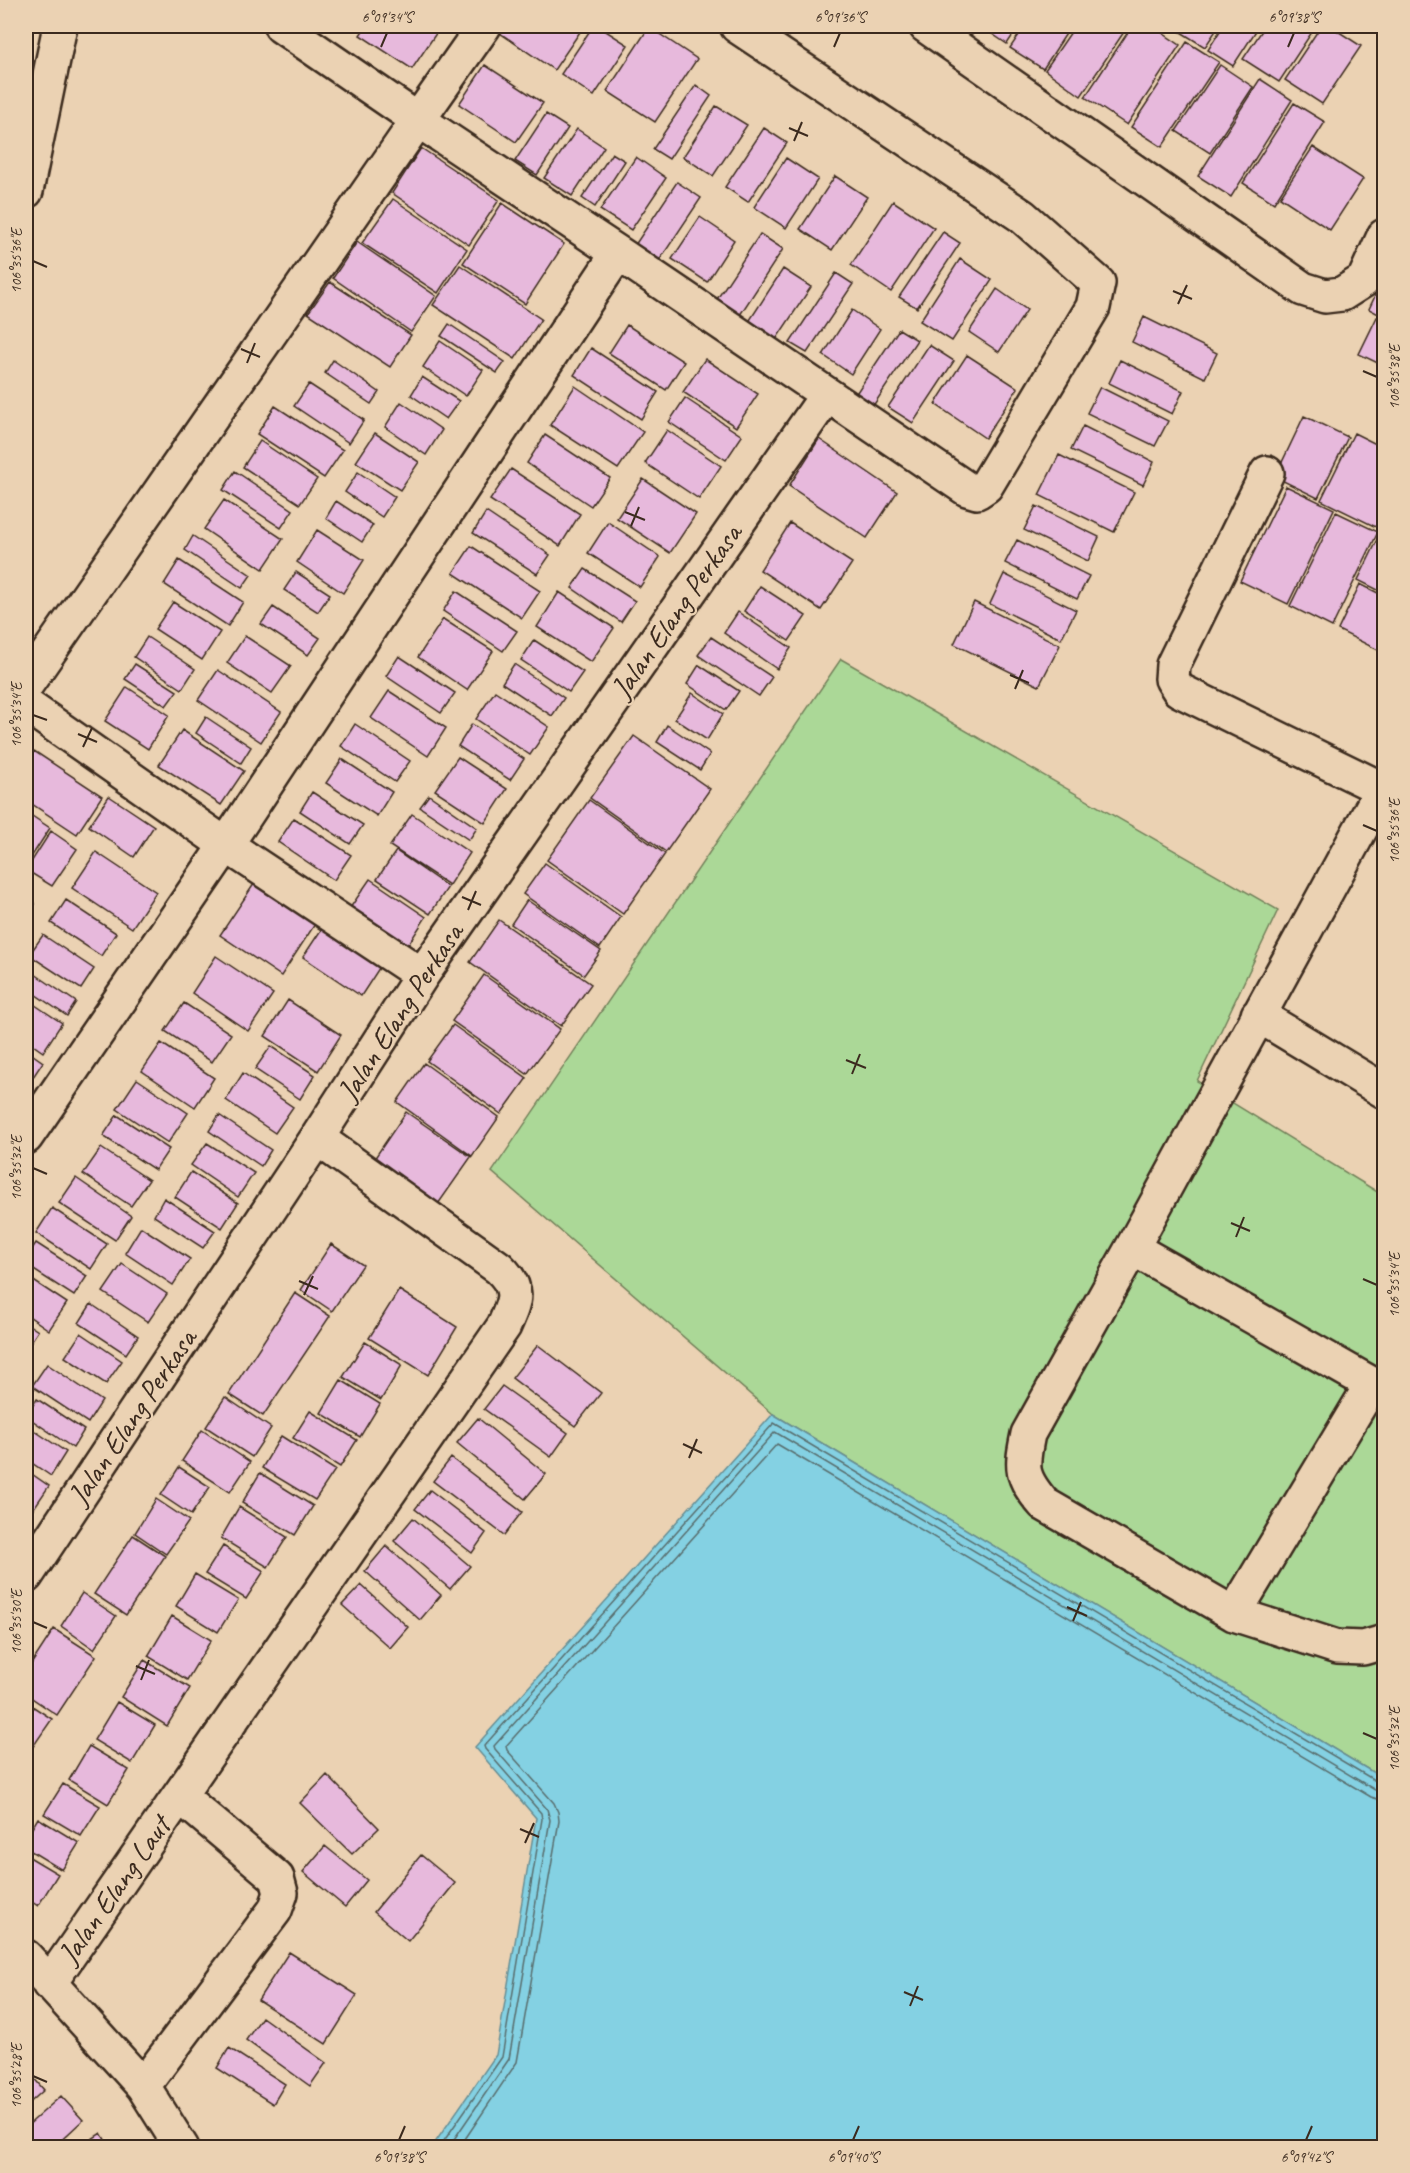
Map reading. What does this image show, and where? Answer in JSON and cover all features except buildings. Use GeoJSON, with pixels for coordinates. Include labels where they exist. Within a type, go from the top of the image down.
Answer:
{"type":"FeatureCollection","features":[{"type":"Feature","properties":{"kind":"street"},"geometry":{"type":"LineString","coordinates":[[26,190],[60,26]]}},
{"type":"Feature","properties":{"kind":"street"},"geometry":{"type":"LineString","coordinates":[[281,26],[967,489],[978,492],[986,486],[1093,307],[1098,283],[1022,216],[737,26]]}},
{"type":"Feature","properties":{"kind":"street"},"geometry":{"type":"LineString","coordinates":[[26,685],[484,26]]}},
{"type":"Feature","properties":{"kind":"street"},"geometry":{"type":"LineString","coordinates":[[926,26],[1303,289],[1325,296],[1342,294],[1357,285],[1364,280],[1384,236]]}},
{"type":"Feature","properties":{"kind":"street"},"geometry":{"type":"LineString","coordinates":[[26,1137],[226,844],[618,253]]}},
{"type":"Feature","properties":{"kind":"street","name":"Jalan Elang Perkasa"},"geometry":{"type":"LineString","coordinates":[[26,1576],[317,1138],[422,975],[827,395]]}},
{"type":"Feature","properties":{"kind":"street"},"geometry":{"type":"LineString","coordinates":[[1267,473],[1173,665],[1172,679],[1179,690],[1384,788],[1028,1434],[1022,1463],[1028,1486],[1044,1504],[1234,1614],[1337,1647],[1363,1648],[1384,1642]]}},
{"type":"Feature","properties":{"kind":"street"},"geometry":{"type":"LineString","coordinates":[[26,705],[226,844],[422,975]]}},
{"type":"Feature","properties":{"kind":"street"},"geometry":{"type":"LineString","coordinates":[[1258,1015],[1384,1091]]}},
{"type":"Feature","properties":{"kind":"street","name":"Jalan Elang Laut"},"geometry":{"type":"LineString","coordinates":[[49,1984],[504,1326],[515,1300],[511,1280],[499,1268],[317,1138]]}},
{"type":"Feature","properties":{"kind":"street"},"geometry":{"type":"LineString","coordinates":[[1132,1248],[1378,1387],[1234,1614]]}},
{"type":"Feature","properties":{"kind":"street"},"geometry":{"type":"LineString","coordinates":[[142,2086],[275,1910],[281,1893],[277,1878],[180,1796]]}},
{"type":"Feature","properties":{"kind":"street"},"geometry":{"type":"LineString","coordinates":[[26,1957],[142,2086],[182,2148]]}},
{"type":"Feature","properties":{"kind":"green space"},"geometry":{"type":"Polygon","coordinates":[[[841,659],[1278,910],[1197,1081],[1384,1196],[1384,1779],[773,1414],[492,1172],[841,659]]]}},
{"type":"Feature","properties":{"kind":"water"},"geometry":{"type":"Polygon","coordinates":[[[773,1414],[1384,1779],[1384,2147],[432,2147],[496,2055],[536,1818],[475,1747],[773,1414]]]}}]}
